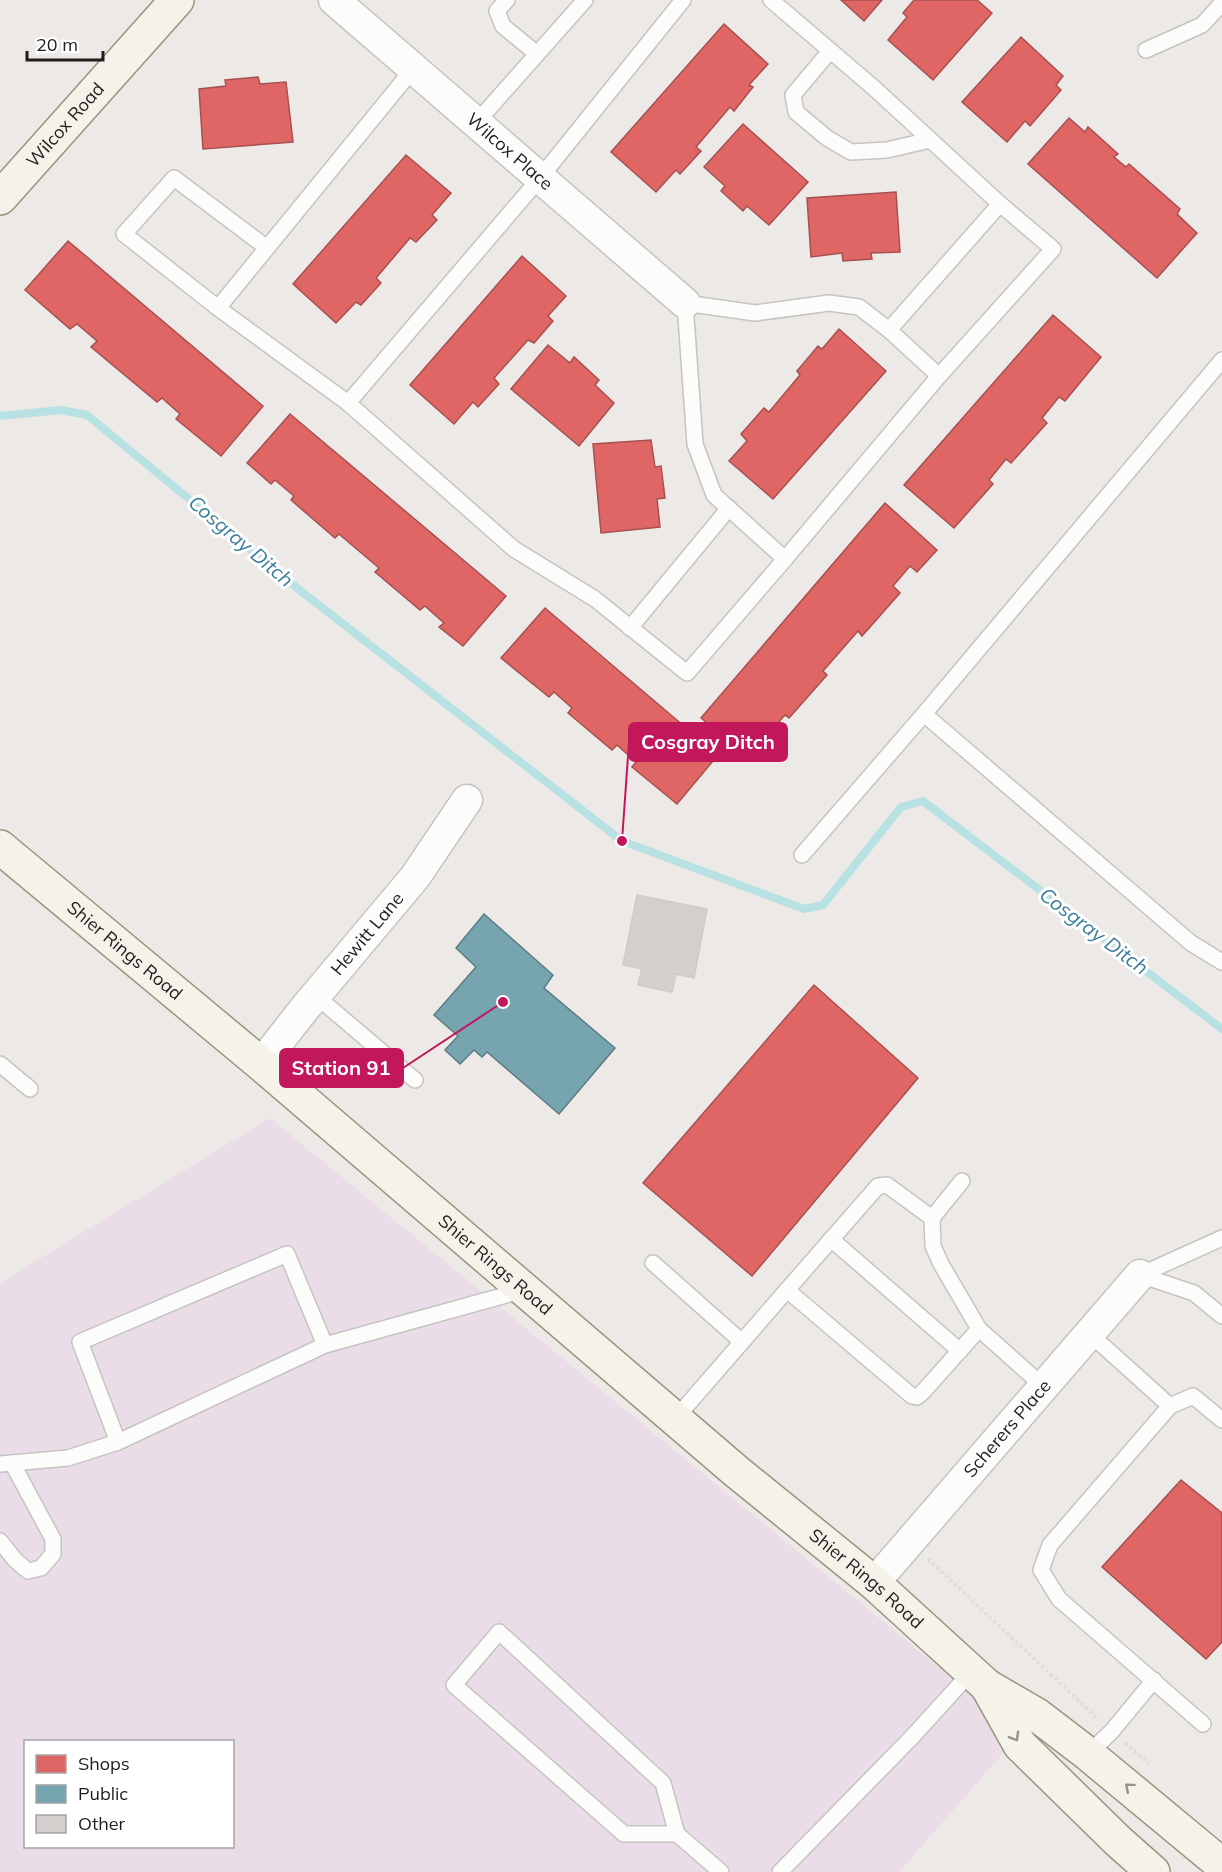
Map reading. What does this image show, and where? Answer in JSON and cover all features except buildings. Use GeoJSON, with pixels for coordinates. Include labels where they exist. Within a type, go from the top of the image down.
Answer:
{"type":"FeatureCollection","features":[{"type":"Feature","properties":{"kind":"main road","name":"Wilcox Road"},"geometry":{"type":"LineString","coordinates":[[0,198],[177,0]]}},
{"type":"Feature","properties":{"kind":"main road","name":"Shier Rings Road"},"geometry":{"type":"LineString","coordinates":[[0,848],[261,1064],[737,1472],[874,1584],[979,1679],[1037,1715],[1088,1754],[1222,1865]]}},
{"type":"Feature","properties":{"kind":"main road","name":"Shier Rings Road"},"geometry":{"type":"LineString","coordinates":[[979,1679],[1020,1745],[1086,1811],[1153,1872]]}},
{"type":"Feature","properties":{"kind":"main road"},"geometry":{"type":"LineString","coordinates":[[1086,1811],[1118,1813],[1145,1824],[1208,1872]]}},
{"type":"Feature","properties":{"kind":"street","name":"Wilcox Place"},"geometry":{"type":"LineString","coordinates":[[334,0],[685,303]]}},
{"type":"Feature","properties":{"kind":"street","name":"Hewitt Lane"},"geometry":{"type":"LineString","coordinates":[[261,1064],[416,877],[468,800]]}},
{"type":"Feature","properties":{"kind":"street","name":"Scherers Place"},"geometry":{"type":"LineString","coordinates":[[874,1584],[1140,1275]]}},
{"type":"Feature","properties":{"kind":"lane"},"geometry":{"type":"LineString","coordinates":[[507,0],[497,11],[503,26],[537,54]]}},
{"type":"Feature","properties":{"kind":"lane"},"geometry":{"type":"LineString","coordinates":[[476,123],[585,0]]}},
{"type":"Feature","properties":{"kind":"lane"},"geometry":{"type":"LineString","coordinates":[[348,403],[540,178],[683,0]]}},
{"type":"Feature","properties":{"kind":"lane"},"geometry":{"type":"LineString","coordinates":[[267,248],[174,178],[124,234],[218,308],[348,403],[514,549],[595,599],[687,673],[939,376],[1053,249],[771,0]]}},
{"type":"Feature","properties":{"kind":"lane"},"geometry":{"type":"LineString","coordinates":[[1146,50],[1202,26],[1222,3]]}},
{"type":"Feature","properties":{"kind":"lane"},"geometry":{"type":"LineString","coordinates":[[830,51],[793,95],[796,112],[827,138],[851,152],[887,150],[930,140]]}},
{"type":"Feature","properties":{"kind":"lane"},"geometry":{"type":"LineString","coordinates":[[218,308],[413,69]]}},
{"type":"Feature","properties":{"kind":"lane"},"geometry":{"type":"LineString","coordinates":[[890,330],[1000,204]]}},
{"type":"Feature","properties":{"kind":"lane"},"geometry":{"type":"LineString","coordinates":[[785,559],[714,495],[695,444],[685,303],[755,314],[829,303],[859,307],[890,330],[939,376]]}},
{"type":"Feature","properties":{"kind":"lane"},"geometry":{"type":"LineString","coordinates":[[802,855],[924,714],[1222,360]]}},
{"type":"Feature","properties":{"kind":"lane"},"geometry":{"type":"LineString","coordinates":[[630,628],[729,508]]}},
{"type":"Feature","properties":{"kind":"lane"},"geometry":{"type":"LineString","coordinates":[[924,714],[1191,943],[1222,962]]}},
{"type":"Feature","properties":{"kind":"lane"},"geometry":{"type":"LineString","coordinates":[[316,996],[416,1080]]}},
{"type":"Feature","properties":{"kind":"lane"},"geometry":{"type":"LineString","coordinates":[[0,1064],[30,1089]]}},
{"type":"Feature","properties":{"kind":"lane"},"geometry":{"type":"LineString","coordinates":[[962,1181],[932,1218],[933,1246],[979,1329],[1044,1388]]}},
{"type":"Feature","properties":{"kind":"lane"},"geometry":{"type":"LineString","coordinates":[[675,1419],[878,1186],[887,1185],[932,1218]]}},
{"type":"Feature","properties":{"kind":"lane"},"geometry":{"type":"LineString","coordinates":[[1140,1275],[1222,1238]]}},
{"type":"Feature","properties":{"kind":"lane"},"geometry":{"type":"LineString","coordinates":[[831,1239],[960,1351]]}},
{"type":"Feature","properties":{"kind":"lane"},"geometry":{"type":"LineString","coordinates":[[118,1442],[80,1342],[287,1254],[325,1345]]}},
{"type":"Feature","properties":{"kind":"lane"},"geometry":{"type":"LineString","coordinates":[[652,1263],[742,1342]]}},
{"type":"Feature","properties":{"kind":"lane"},"geometry":{"type":"LineString","coordinates":[[1140,1275],[1194,1293],[1222,1316]]}},
{"type":"Feature","properties":{"kind":"lane"},"geometry":{"type":"LineString","coordinates":[[0,1541],[27,1571],[41,1568],[53,1554],[53,1539],[6,1464],[68,1458],[118,1442],[325,1345],[524,1290]]}},
{"type":"Feature","properties":{"kind":"lane"},"geometry":{"type":"LineString","coordinates":[[787,1290],[912,1396],[922,1393],[979,1329]]}},
{"type":"Feature","properties":{"kind":"lane"},"geometry":{"type":"LineString","coordinates":[[1090,1334],[1170,1406]]}},
{"type":"Feature","properties":{"kind":"lane"},"geometry":{"type":"LineString","coordinates":[[1203,1724],[1059,1599],[1041,1570],[1050,1545],[1170,1406],[1193,1396],[1222,1420]]}},
{"type":"Feature","properties":{"kind":"lane"},"geometry":{"type":"LineString","coordinates":[[677,1834],[624,1834],[454,1685],[499,1632],[663,1782],[677,1834],[721,1872]]}},
{"type":"Feature","properties":{"kind":"lane"},"geometry":{"type":"LineString","coordinates":[[780,1872],[913,1736],[979,1679]]}},
{"type":"Feature","properties":{"kind":"lane"},"geometry":{"type":"LineString","coordinates":[[1088,1754],[1112,1731],[1154,1680]]}},
{"type":"Feature","properties":{"kind":"path"},"geometry":{"type":"LineString","coordinates":[[910,1542],[1112,1731],[1155,1768]]}},
{"type":"Feature","properties":{"kind":"shaded area"},"geometry":{"type":"Polygon","coordinates":[[[270,1118],[1020,1734],[899,1872],[0,1872],[0,1283],[270,1118]]]}},
{"type":"Feature","properties":{"kind":"waterway","name":"Cosgray Ditch"},"geometry":{"type":"LineString","coordinates":[[0,416],[61,410],[87,415],[297,588],[622,841],[804,909],[823,905],[901,807],[923,801],[1222,1029]]}},
{"type":"Feature","properties":{"kind":"place","name":"Cosgray Ditch"},"geometry":{"type":"Point","coordinates":[622,841]}},
{"type":"Feature","properties":{"kind":"place","name":"Station 91"},"geometry":{"type":"Point","coordinates":[503,1002]}}]}
